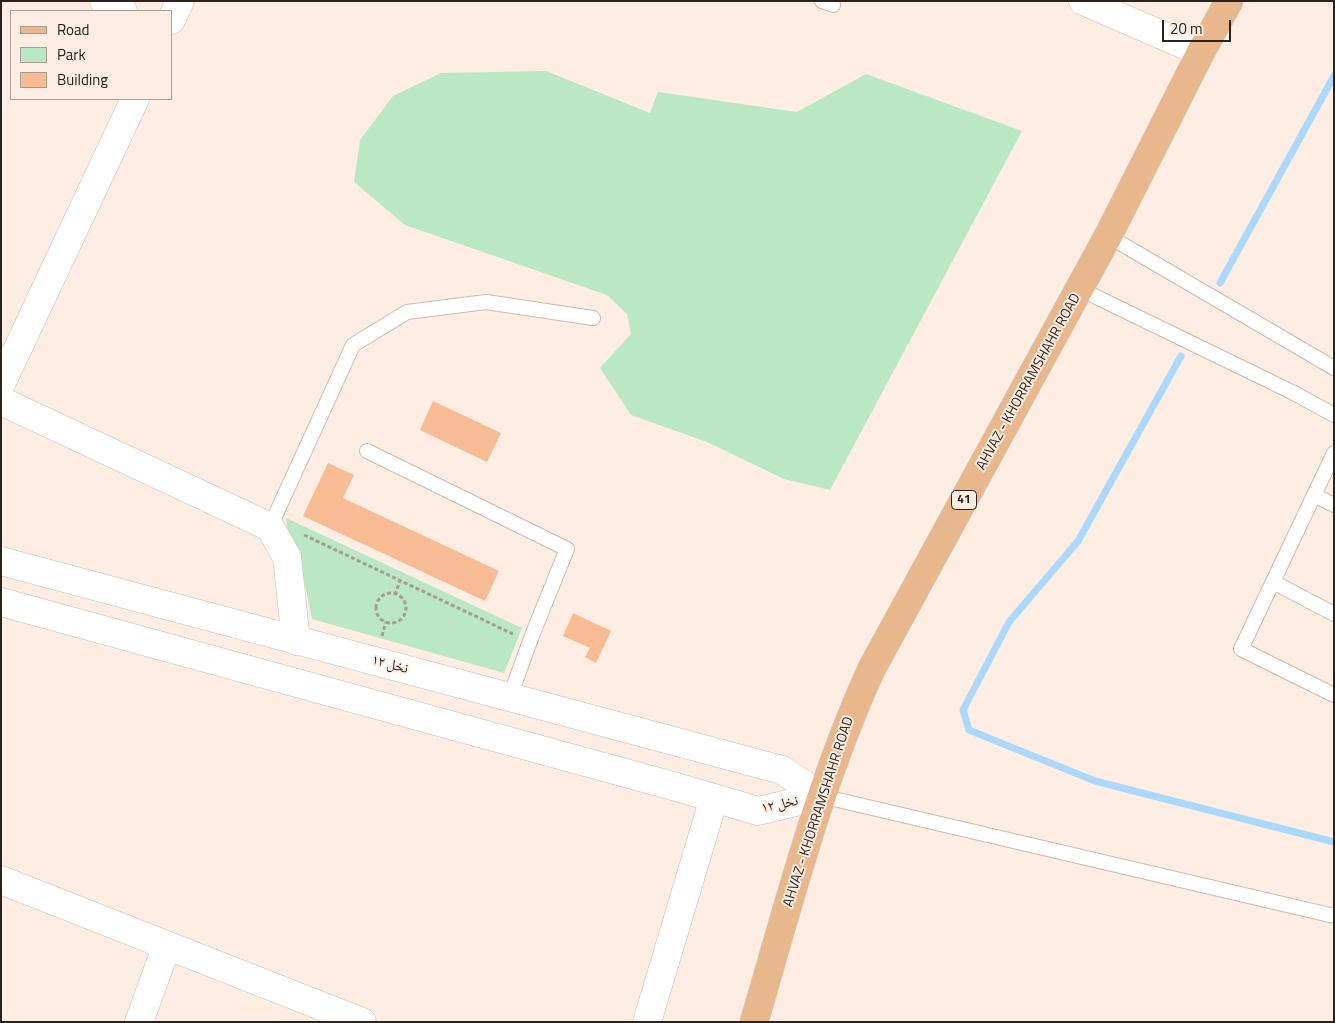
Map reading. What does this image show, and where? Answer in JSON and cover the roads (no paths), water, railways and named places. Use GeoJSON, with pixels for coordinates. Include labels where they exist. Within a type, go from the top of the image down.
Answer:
{"type":"FeatureCollection","features":[{"type":"Feature","properties":{"kind":"main road","name":"AHVAZ - KHORRAMSHAHR ROAD"},"geometry":{"type":"LineString","coordinates":[[754,1022],[821,796],[852,712],[872,668],[1080,289],[1229,1]]}},
{"type":"Feature","properties":{"kind":"street"},"geometry":{"type":"LineString","coordinates":[[104,1],[121,10]]}},
{"type":"Feature","properties":{"kind":"street"},"geometry":{"type":"LineString","coordinates":[[172,18],[180,1]]}},
{"type":"Feature","properties":{"kind":"street"},"geometry":{"type":"LineString","coordinates":[[1083,1],[1201,52]]}},
{"type":"Feature","properties":{"kind":"street"},"geometry":{"type":"LineString","coordinates":[[1,384],[135,100]]}},
{"type":"Feature","properties":{"kind":"street"},"geometry":{"type":"LineString","coordinates":[[1,401],[270,527],[287,557],[296,640]]}},
{"type":"Feature","properties":{"kind":"street","name":"نخل ۱۲"},"geometry":{"type":"LineString","coordinates":[[1,561],[782,770],[821,796]]}},
{"type":"Feature","properties":{"kind":"street","name":"نخل ۱۲"},"geometry":{"type":"LineString","coordinates":[[1,602],[758,811],[821,796]]}},
{"type":"Feature","properties":{"kind":"street"},"geometry":{"type":"LineString","coordinates":[[189,653],[199,615]]}},
{"type":"Feature","properties":{"kind":"street"},"geometry":{"type":"LineString","coordinates":[[673,786],[685,744]]}},
{"type":"Feature","properties":{"kind":"street"},"geometry":{"type":"LineString","coordinates":[[647,1022],[714,798]]}},
{"type":"Feature","properties":{"kind":"street"},"geometry":{"type":"LineString","coordinates":[[1,880],[362,1022]]}},
{"type":"Feature","properties":{"kind":"street"},"geometry":{"type":"LineString","coordinates":[[139,1022],[167,945]]}},
{"type":"Feature","properties":{"kind":"lane"},"geometry":{"type":"LineString","coordinates":[[1108,236],[1334,368]]}},
{"type":"Feature","properties":{"kind":"lane"},"geometry":{"type":"LineString","coordinates":[[1080,289],[1334,415]]}},
{"type":"Feature","properties":{"kind":"lane"},"geometry":{"type":"LineString","coordinates":[[270,527],[353,345],[407,312],[486,302],[593,318]]}},
{"type":"Feature","properties":{"kind":"lane"},"geometry":{"type":"LineString","coordinates":[[367,451],[567,549],[510,696]]}},
{"type":"Feature","properties":{"kind":"lane"},"geometry":{"type":"LineString","coordinates":[[1334,453],[1241,649],[1334,695]]}},
{"type":"Feature","properties":{"kind":"lane"},"geometry":{"type":"LineString","coordinates":[[1314,495],[1334,505]]}},
{"type":"Feature","properties":{"kind":"lane"},"geometry":{"type":"LineString","coordinates":[[1273,582],[1334,614]]}},
{"type":"Feature","properties":{"kind":"lane"},"geometry":{"type":"LineString","coordinates":[[821,796],[1334,916]]}},
{"type":"Feature","properties":{"kind":"waterway"},"geometry":{"type":"LineString","coordinates":[[1220,283],[1334,76]]}},
{"type":"Feature","properties":{"kind":"waterway"},"geometry":{"type":"LineString","coordinates":[[1181,356],[1078,541],[1009,622],[963,710],[969,730],[1095,781],[1334,842]]}}]}
